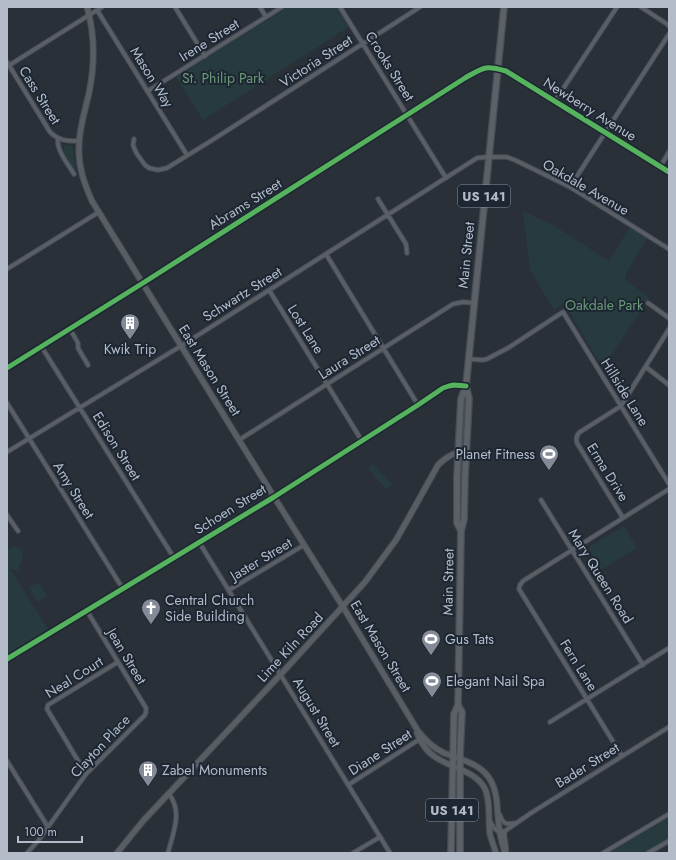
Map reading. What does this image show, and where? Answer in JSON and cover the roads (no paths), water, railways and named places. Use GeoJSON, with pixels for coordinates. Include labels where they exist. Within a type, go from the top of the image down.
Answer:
{"type":"FeatureCollection","features":[{"type":"Feature","properties":{"kind":"main road","name":"East Mason Street"},"geometry":{"type":"LineString","coordinates":[[87,7],[93,44],[93,69],[89,94],[81,125],[79,158],[83,177],[92,201],[343,607],[412,721],[429,753],[440,760],[472,775],[480,781],[485,789],[488,799],[490,835],[496,853]]}},
{"type":"Feature","properties":{"kind":"main road","name":"Main Street"},"geometry":{"type":"LineString","coordinates":[[461,531],[457,523],[457,518],[458,451],[462,399],[466,386],[469,359],[504,7]]}},
{"type":"Feature","properties":{"kind":"main road","name":"Main Street"},"geometry":{"type":"LineString","coordinates":[[451,853],[454,714],[458,705],[461,531],[464,521],[469,399],[466,386]]}},
{"type":"Feature","properties":{"kind":"main road"},"geometry":{"type":"LineString","coordinates":[[458,451],[466,451]]}},
{"type":"Feature","properties":{"kind":"main road","name":"Lime Kiln Road"},"geometry":{"type":"LineString","coordinates":[[117,853],[142,821],[281,674],[365,582],[396,540],[438,465],[445,458],[458,451]]}},
{"type":"Feature","properties":{"kind":"main road","name":"Main Street"},"geometry":{"type":"LineString","coordinates":[[458,705],[462,712],[460,759],[460,853]]}},
{"type":"Feature","properties":{"kind":"main road","name":"East Mason Street"},"geometry":{"type":"LineString","coordinates":[[421,738],[436,749],[478,767],[490,779],[495,793],[502,831],[501,842],[506,853]]}},
{"type":"Feature","properties":{"kind":"street"},"geometry":{"type":"LineString","coordinates":[[8,65],[102,7]]}},
{"type":"Feature","properties":{"kind":"street"},"geometry":{"type":"LineString","coordinates":[[175,7],[205,56]]}},
{"type":"Feature","properties":{"kind":"street"},"geometry":{"type":"LineString","coordinates":[[260,7],[266,17]]}},
{"type":"Feature","properties":{"kind":"street","name":"Irene Street"},"geometry":{"type":"LineString","coordinates":[[148,91],[282,7]]}},
{"type":"Feature","properties":{"kind":"street","name":"Crooks Street"},"geometry":{"type":"LineString","coordinates":[[340,7],[446,178]]}},
{"type":"Feature","properties":{"kind":"street","name":"Victoria Street"},"geometry":{"type":"LineString","coordinates":[[134,139],[135,150],[142,163],[149,168],[158,170],[167,168],[420,7]]}},
{"type":"Feature","properties":{"kind":"street"},"geometry":{"type":"LineString","coordinates":[[555,101],[617,7]]}},
{"type":"Feature","properties":{"kind":"street"},"geometry":{"type":"LineString","coordinates":[[641,7],[669,26]]}},
{"type":"Feature","properties":{"kind":"street","name":"Mason Way"},"geometry":{"type":"LineString","coordinates":[[97,10],[188,155]]}},
{"type":"Feature","properties":{"kind":"street"},"geometry":{"type":"LineString","coordinates":[[570,187],[669,34]]}},
{"type":"Feature","properties":{"kind":"street","name":"Cass Street"},"geometry":{"type":"LineString","coordinates":[[8,65],[52,134],[65,141],[79,141]]}},
{"type":"Feature","properties":{"kind":"street","name":"Abrams Street"},"geometry":{"type":"LineString","coordinates":[[7,368],[480,70],[488,67],[497,69]]}},
{"type":"Feature","properties":{"kind":"street","name":"Newberry Avenue"},"geometry":{"type":"LineString","coordinates":[[497,69],[506,71],[669,172]]}},
{"type":"Feature","properties":{"kind":"street"},"geometry":{"type":"LineString","coordinates":[[58,138],[58,148],[74,174]]}},
{"type":"Feature","properties":{"kind":"street"},"geometry":{"type":"LineString","coordinates":[[660,167],[669,152]]}},
{"type":"Feature","properties":{"kind":"street","name":"Schwartz Street"},"geometry":{"type":"LineString","coordinates":[[7,452],[181,346],[474,160],[481,157],[488,157]]}},
{"type":"Feature","properties":{"kind":"street","name":"Oakdale Avenue"},"geometry":{"type":"LineString","coordinates":[[488,157],[511,158],[570,187],[669,249]]}},
{"type":"Feature","properties":{"kind":"street"},"geometry":{"type":"LineString","coordinates":[[378,199],[406,244],[407,253]]}},
{"type":"Feature","properties":{"kind":"street"},"geometry":{"type":"LineString","coordinates":[[7,269],[99,212]]}},
{"type":"Feature","properties":{"kind":"street"},"geometry":{"type":"LineString","coordinates":[[326,254],[418,405]]}},
{"type":"Feature","properties":{"kind":"street","name":"Lost Lane"},"geometry":{"type":"LineString","coordinates":[[269,290],[362,441]]}},
{"type":"Feature","properties":{"kind":"street","name":"Laura Street"},"geometry":{"type":"LineString","coordinates":[[239,440],[453,304],[464,302],[474,303]]}},
{"type":"Feature","properties":{"kind":"street"},"geometry":{"type":"LineString","coordinates":[[648,303],[669,318]]}},
{"type":"Feature","properties":{"kind":"street","name":"Hillside Lane"},"geometry":{"type":"LineString","coordinates":[[469,359],[487,359],[508,348],[564,312],[669,484]]}},
{"type":"Feature","properties":{"kind":"street"},"geometry":{"type":"LineString","coordinates":[[70,329],[78,343],[78,348],[88,365]]}},
{"type":"Feature","properties":{"kind":"street"},"geometry":{"type":"LineString","coordinates":[[621,406],[669,329]]}},
{"type":"Feature","properties":{"kind":"street","name":"Edison Street"},"geometry":{"type":"LineString","coordinates":[[42,346],[174,558]]}},
{"type":"Feature","properties":{"kind":"street"},"geometry":{"type":"LineString","coordinates":[[646,367],[669,385]]}},
{"type":"Feature","properties":{"kind":"street","name":"Schoen Street"},"geometry":{"type":"LineString","coordinates":[[7,659],[274,497],[443,388],[454,385],[466,386]]}},
{"type":"Feature","properties":{"kind":"street","name":"Amy Street"},"geometry":{"type":"LineString","coordinates":[[7,403],[123,589]]}},
{"type":"Feature","properties":{"kind":"street","name":"Erma Drive"},"geometry":{"type":"LineString","coordinates":[[621,406],[580,432],[576,438],[577,443],[623,518]]}},
{"type":"Feature","properties":{"kind":"street"},"geometry":{"type":"LineString","coordinates":[[572,550],[669,489]]}},
{"type":"Feature","properties":{"kind":"street","name":"Mary Queen Road"},"geometry":{"type":"LineString","coordinates":[[540,500],[642,665]]}},
{"type":"Feature","properties":{"kind":"street"},"geometry":{"type":"LineString","coordinates":[[7,515],[18,531]]}},
{"type":"Feature","properties":{"kind":"street","name":"August Street"},"geometry":{"type":"LineString","coordinates":[[199,542],[390,853]]}},
{"type":"Feature","properties":{"kind":"street","name":"Jaster Street"},"geometry":{"type":"LineString","coordinates":[[229,590],[304,545]]}},
{"type":"Feature","properties":{"kind":"street","name":"Fern Lane"},"geometry":{"type":"LineString","coordinates":[[572,550],[523,581],[519,589],[622,756]]}},
{"type":"Feature","properties":{"kind":"street","name":"Jean Street"},"geometry":{"type":"LineString","coordinates":[[87,611],[146,708],[146,712]]}},
{"type":"Feature","properties":{"kind":"street"},"geometry":{"type":"LineString","coordinates":[[550,722],[669,648]]}},
{"type":"Feature","properties":{"kind":"street","name":"Neal Court"},"geometry":{"type":"LineString","coordinates":[[86,774],[46,709],[48,705],[118,662]]}},
{"type":"Feature","properties":{"kind":"street","name":"Clayton Place"},"geometry":{"type":"LineString","coordinates":[[27,853],[38,841],[86,774],[145,715],[146,712]]}},
{"type":"Feature","properties":{"kind":"street","name":"Bader Street"},"geometry":{"type":"LineString","coordinates":[[502,831],[669,727]]}},
{"type":"Feature","properties":{"kind":"street","name":"Diane Street"},"geometry":{"type":"LineString","coordinates":[[348,785],[421,738]]}},
{"type":"Feature","properties":{"kind":"street"},"geometry":{"type":"LineString","coordinates":[[7,761],[48,827]]}},
{"type":"Feature","properties":{"kind":"street"},"geometry":{"type":"LineString","coordinates":[[168,853],[176,816],[176,809],[169,794]]}},
{"type":"Feature","properties":{"kind":"street"},"geometry":{"type":"LineString","coordinates":[[497,810],[502,821],[509,824],[516,822]]}},
{"type":"Feature","properties":{"kind":"street"},"geometry":{"type":"LineString","coordinates":[[603,853],[669,814]]}},
{"type":"Feature","properties":{"kind":"street"},"geometry":{"type":"LineString","coordinates":[[489,817],[494,828],[502,831]]}},
{"type":"Feature","properties":{"kind":"street"},"geometry":{"type":"LineString","coordinates":[[353,853],[380,837]]}},
{"type":"Feature","properties":{"kind":"street"},"geometry":{"type":"LineString","coordinates":[[648,853],[669,841]]}},
{"type":"Feature","properties":{"kind":"place","name":"Kwik Trip"},"geometry":{"type":"Point","coordinates":[130,340]}},
{"type":"Feature","properties":{"kind":"place","name":"Planet Fitness"},"geometry":{"type":"Point","coordinates":[549,471]}},
{"type":"Feature","properties":{"kind":"place","name":"Central Church Side Building"},"geometry":{"type":"Point","coordinates":[151,625]}},
{"type":"Feature","properties":{"kind":"place","name":"Gus Tats"},"geometry":{"type":"Point","coordinates":[431,656]}},
{"type":"Feature","properties":{"kind":"place","name":"Elegant Nail Spa"},"geometry":{"type":"Point","coordinates":[432,698]}},
{"type":"Feature","properties":{"kind":"place","name":"Zabel Monuments"},"geometry":{"type":"Point","coordinates":[148,787]}},
{"type":"Feature","properties":{"kind":"park label","name":"St. Philip Park"},"geometry":{"type":"Point","coordinates":[223,78]}},
{"type":"Feature","properties":{"kind":"park label","name":"Oakdale Park"},"geometry":{"type":"Point","coordinates":[604,305]}}]}
